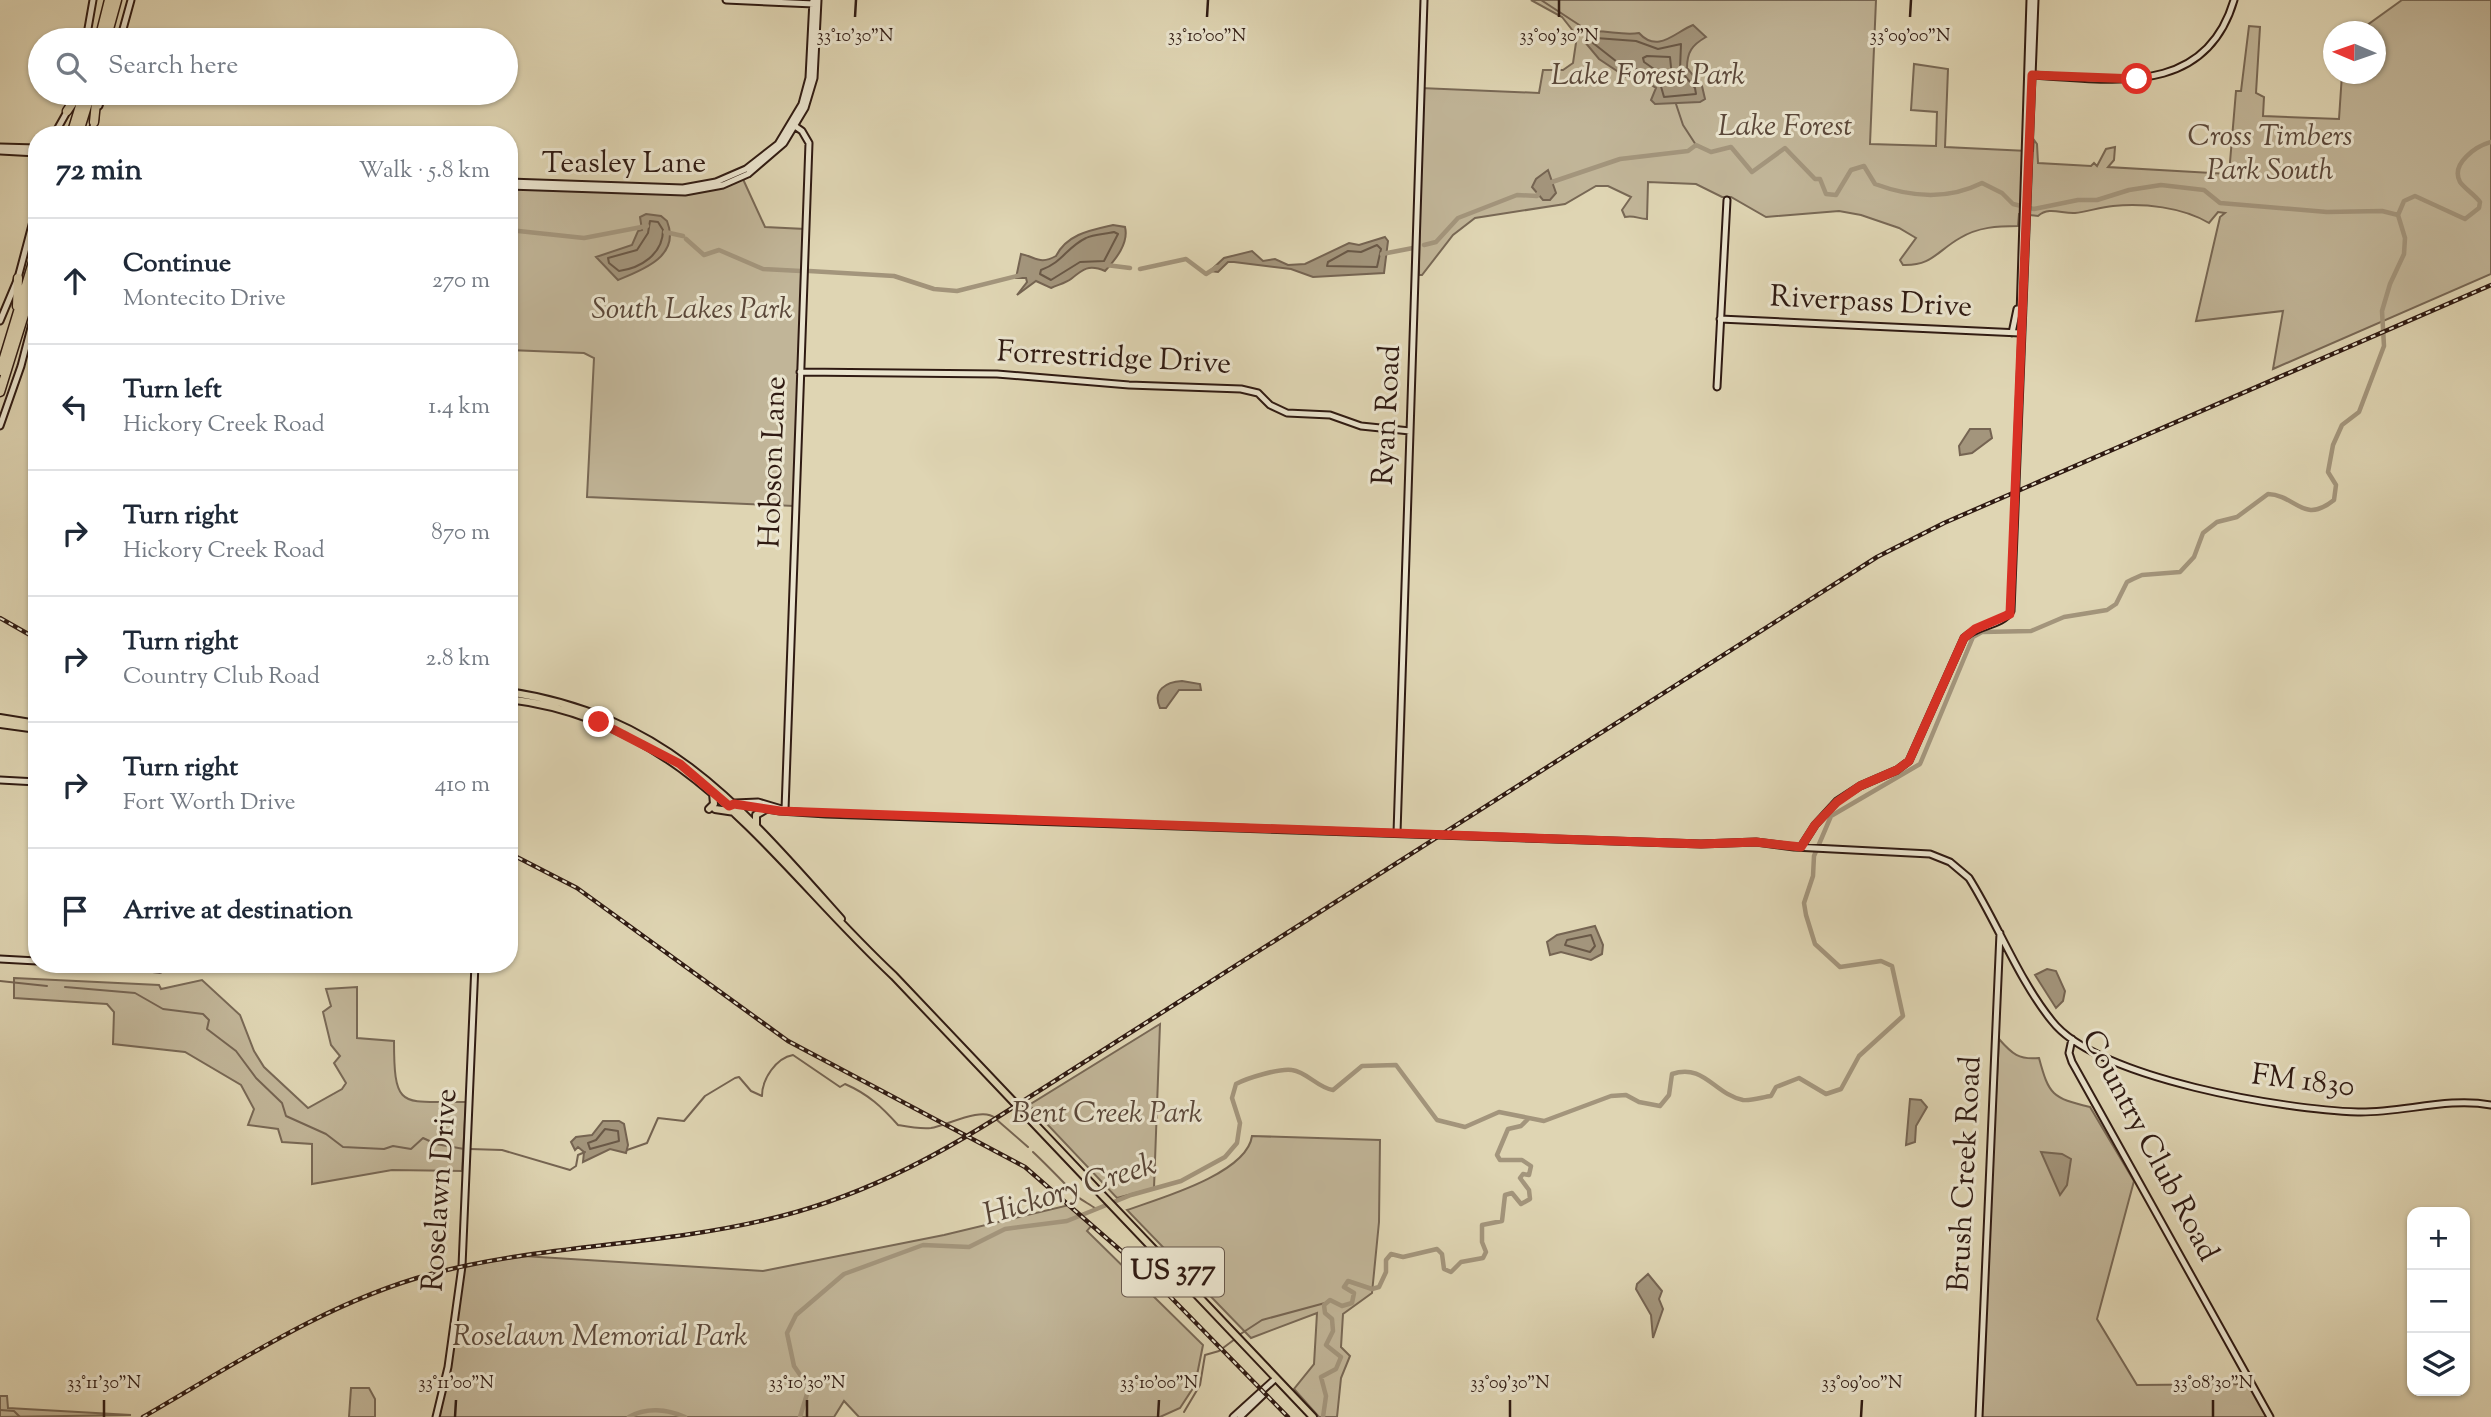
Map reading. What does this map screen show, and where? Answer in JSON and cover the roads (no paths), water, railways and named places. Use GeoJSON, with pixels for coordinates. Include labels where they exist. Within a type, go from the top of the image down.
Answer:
{"type":"FeatureCollection","features":[{"type":"Feature","properties":{"kind":"highway"},"geometry":{"type":"LineString","coordinates":[[102,28],[109,0]]}},
{"type":"Feature","properties":{"kind":"highway"},"geometry":{"type":"LineString","coordinates":[[110,28],[117,0]]}},
{"type":"Feature","properties":{"kind":"highway"},"geometry":{"type":"LineString","coordinates":[[67,111],[72,105]]}},
{"type":"Feature","properties":{"kind":"highway"},"geometry":{"type":"LineString","coordinates":[[73,126],[78,105]]}},
{"type":"Feature","properties":{"kind":"highway"},"geometry":{"type":"LineString","coordinates":[[81,126],[87,105]]}},
{"type":"Feature","properties":{"kind":"highway"},"geometry":{"type":"LineString","coordinates":[[94,122],[96,105]]}},
{"type":"Feature","properties":{"kind":"highway"},"geometry":{"type":"LineString","coordinates":[[18,278],[18,312]]}},
{"type":"Feature","properties":{"kind":"highway"},"geometry":{"type":"LineString","coordinates":[[0,370],[28,279]]}},
{"type":"Feature","properties":{"kind":"highway"},"geometry":{"type":"LineString","coordinates":[[0,398],[28,304]]}},
{"type":"Feature","properties":{"kind":"main road","name":"US 377"},"geometry":{"type":"LineString","coordinates":[[518,694],[576,706],[642,734],[690,765],[757,828],[880,962]]}},
{"type":"Feature","properties":{"kind":"main road","name":"US 377"},"geometry":{"type":"LineString","coordinates":[[518,700],[559,708],[615,728],[666,755],[732,805],[735,812],[1313,1417]]}},
{"type":"Feature","properties":{"kind":"main road"},"geometry":{"type":"LineString","coordinates":[[0,718],[28,723]]}},
{"type":"Feature","properties":{"kind":"main road"},"geometry":{"type":"LineString","coordinates":[[0,724],[28,728]]}},
{"type":"Feature","properties":{"kind":"main road"},"geometry":{"type":"LineString","coordinates":[[713,791],[712,809],[735,812]]}},
{"type":"Feature","properties":{"kind":"main road"},"geometry":{"type":"LineString","coordinates":[[757,828],[756,815],[766,809]]}},
{"type":"Feature","properties":{"kind":"street"},"geometry":{"type":"LineString","coordinates":[[88,28],[93,0]]}},
{"type":"Feature","properties":{"kind":"street"},"geometry":{"type":"LineString","coordinates":[[123,28],[131,0]]}},
{"type":"Feature","properties":{"kind":"street"},"geometry":{"type":"LineString","coordinates":[[726,0],[815,2]]}},
{"type":"Feature","properties":{"kind":"street","name":"Ryan Road"},"geometry":{"type":"LineString","coordinates":[[1397,833],[1409,431],[1418,255],[1418,111],[1424,0]]}},
{"type":"Feature","properties":{"kind":"street"},"geometry":{"type":"LineString","coordinates":[[1803,848],[1815,825],[1837,802],[1860,786],[1907,763],[1964,638],[1975,629],[2010,614],[2017,491],[2024,200],[2033,0]]}},
{"type":"Feature","properties":{"kind":"street"},"geometry":{"type":"LineString","coordinates":[[2030,75],[2115,80],[2143,79],[2169,72],[2196,58],[2213,42],[2224,27],[2234,0]]}},
{"type":"Feature","properties":{"kind":"street","name":"Teasley Lane"},"geometry":{"type":"LineString","coordinates":[[518,184],[677,188],[706,185],[754,164],[778,144],[794,125],[808,83],[815,2]]}},
{"type":"Feature","properties":{"kind":"street"},"geometry":{"type":"LineString","coordinates":[[59,126],[69,105]]}},
{"type":"Feature","properties":{"kind":"street"},"geometry":{"type":"LineString","coordinates":[[93,126],[99,105]]}},
{"type":"Feature","properties":{"kind":"street","name":"Hobson Lane"},"geometry":{"type":"LineString","coordinates":[[785,810],[809,143],[794,125]]}},
{"type":"Feature","properties":{"kind":"street"},"geometry":{"type":"LineString","coordinates":[[3,149],[28,150]]}},
{"type":"Feature","properties":{"kind":"street"},"geometry":{"type":"LineString","coordinates":[[1717,387],[1727,200]]}},
{"type":"Feature","properties":{"kind":"street"},"geometry":{"type":"LineString","coordinates":[[2012,333],[2018,303],[2024,211]]}},
{"type":"Feature","properties":{"kind":"street"},"geometry":{"type":"LineString","coordinates":[[0,321],[18,278],[28,240]]}},
{"type":"Feature","properties":{"kind":"street"},"geometry":{"type":"LineString","coordinates":[[2018,303],[2021,322]]}},
{"type":"Feature","properties":{"kind":"street","name":"Riverpass Drive"},"geometry":{"type":"LineString","coordinates":[[1720,319],[2020,333]]}},
{"type":"Feature","properties":{"kind":"street"},"geometry":{"type":"LineString","coordinates":[[0,426],[28,338]]}},
{"type":"Feature","properties":{"kind":"street","name":"Forrestridge Drive"},"geometry":{"type":"LineString","coordinates":[[800,373],[884,377],[975,374],[1241,388],[1258,393],[1270,405],[1287,413],[1330,415],[1361,426],[1409,431]]}},
{"type":"Feature","properties":{"kind":"street"},"geometry":{"type":"LineString","coordinates":[[0,780],[28,782]]}},
{"type":"Feature","properties":{"kind":"street","name":"Country Club Road"},"geometry":{"type":"LineString","coordinates":[[732,805],[758,802],[785,810]]}},
{"type":"Feature","properties":{"kind":"street","name":"Country Club Road"},"geometry":{"type":"LineString","coordinates":[[732,805],[826,814],[1701,844],[1756,842],[1803,848],[1926,854],[1941,858],[1965,875],[2049,1017],[2072,1039],[2069,1049],[2072,1062],[2270,1417]]}},
{"type":"Feature","properties":{"kind":"street","name":"Brush Creek Road"},"geometry":{"type":"LineString","coordinates":[[1979,1417],[2000,933]]}},
{"type":"Feature","properties":{"kind":"street"},"geometry":{"type":"LineString","coordinates":[[0,959],[28,961]]}},
{"type":"Feature","properties":{"kind":"street","name":"Roselawn Drive"},"geometry":{"type":"LineString","coordinates":[[436,1417],[461,1280],[475,973]]}},
{"type":"Feature","properties":{"kind":"street","name":"FM 1830"},"geometry":{"type":"LineString","coordinates":[[2072,1039],[2114,1060],[2203,1090],[2293,1107],[2374,1112],[2449,1104],[2491,1105]]}},
{"type":"Feature","properties":{"kind":"street"},"geometry":{"type":"LineString","coordinates":[[2069,1049],[2079,1044]]}},
{"type":"Feature","properties":{"kind":"street"},"geometry":{"type":"LineString","coordinates":[[1233,1417],[1277,1380]]}},
{"type":"Feature","properties":{"kind":"street"},"geometry":{"type":"LineString","coordinates":[[1240,1417],[1277,1380]]}},
{"type":"Feature","properties":{"kind":"water"},"geometry":{"type":"Polygon","coordinates":[[[1693,25],[1706,37],[1691,50],[1687,62],[1687,68],[1702,86],[1705,99],[1700,102],[1655,104],[1651,100],[1656,88],[1635,75],[1626,77],[1599,59],[1584,41],[1586,32],[1599,31],[1639,33],[1653,42],[1660,42],[1693,25]]]}},
{"type":"Feature","properties":{"kind":"water"},"geometry":{"type":"Polygon","coordinates":[[[1548,170],[1556,193],[1550,200],[1543,200],[1532,187],[1536,179],[1548,170]]]}},
{"type":"Feature","properties":{"kind":"water"},"geometry":{"type":"Polygon","coordinates":[[[646,214],[661,216],[667,221],[669,244],[657,260],[618,280],[596,257],[632,245],[638,231],[642,230],[640,217],[646,214]]]}},
{"type":"Feature","properties":{"kind":"water"},"geometry":{"type":"Polygon","coordinates":[[[1113,225],[1125,227],[1125,239],[1117,256],[1105,271],[1086,269],[1051,288],[1036,281],[1017,295],[1027,282],[1026,278],[1016,278],[1021,254],[1042,260],[1051,259],[1073,238],[1113,225]]]}},
{"type":"Feature","properties":{"kind":"water"},"geometry":{"type":"Polygon","coordinates":[[[1385,237],[1388,241],[1384,273],[1313,277],[1291,269],[1234,262],[1228,262],[1218,272],[1210,271],[1224,258],[1252,251],[1263,261],[1275,259],[1288,265],[1305,264],[1349,243],[1359,245],[1385,237]]]}},
{"type":"Feature","properties":{"kind":"water"},"geometry":{"type":"Polygon","coordinates":[[[1970,429],[1990,429],[1992,438],[1972,453],[1960,455],[1959,446],[1970,429]]]}},
{"type":"Feature","properties":{"kind":"water"},"geometry":{"type":"Polygon","coordinates":[[[1182,681],[1200,684],[1201,690],[1179,690],[1166,708],[1160,708],[1158,696],[1162,688],[1182,681]]]}},
{"type":"Feature","properties":{"kind":"water"},"geometry":{"type":"Polygon","coordinates":[[[1595,926],[1603,945],[1602,954],[1591,960],[1561,952],[1550,955],[1547,942],[1557,935],[1595,926]]]}},
{"type":"Feature","properties":{"kind":"water"},"geometry":{"type":"Polygon","coordinates":[[[2047,969],[2056,971],[2065,991],[2063,1001],[2056,1008],[2035,975],[2047,969]]]}},
{"type":"Feature","properties":{"kind":"water"},"geometry":{"type":"Polygon","coordinates":[[[1910,1099],[1921,1100],[1927,1107],[1916,1126],[1915,1142],[1906,1145],[1910,1099]]]}},
{"type":"Feature","properties":{"kind":"water"},"geometry":{"type":"Polygon","coordinates":[[[603,1121],[619,1121],[624,1124],[628,1145],[626,1153],[610,1149],[583,1162],[584,1152],[578,1147],[575,1150],[571,1142],[576,1137],[592,1135],[603,1121]]]}},
{"type":"Feature","properties":{"kind":"water"},"geometry":{"type":"Polygon","coordinates":[[[2041,1152],[2062,1154],[2071,1159],[2067,1185],[2060,1195],[2041,1152]]]}},
{"type":"Feature","properties":{"kind":"water"},"geometry":{"type":"Polygon","coordinates":[[[1648,1274],[1662,1291],[1659,1299],[1663,1309],[1653,1338],[1651,1315],[1636,1289],[1637,1284],[1648,1274]]]}},
{"type":"Feature","properties":{"kind":"waterway"},"geometry":{"type":"LineString","coordinates":[[1541,0],[1590,32]]}},
{"type":"Feature","properties":{"kind":"waterway"},"geometry":{"type":"LineString","coordinates":[[1676,104],[1683,125],[1696,145]]}},
{"type":"Feature","properties":{"kind":"waterway","name":"Hickory Creek"},"geometry":{"type":"LineString","coordinates":[[800,1417],[807,1394],[805,1382],[794,1366],[787,1333],[796,1315],[844,1274],[923,1245],[969,1247],[1005,1229],[1067,1221],[1131,1195],[1181,1181],[1225,1157],[1237,1143],[1240,1123],[1232,1098],[1236,1084],[1255,1076],[1292,1070],[1333,1090],[1362,1066],[1396,1065],[1437,1120],[1465,1127],[1499,1112],[1544,1121],[1611,1096],[1626,1095],[1639,1102],[1660,1106],[1669,1095],[1672,1074],[1683,1072],[1701,1076],[1724,1092],[1743,1100],[1771,1096],[1776,1087],[1799,1078],[1826,1094],[1841,1089],[1859,1056],[1903,1016],[1892,966],[1881,961],[1840,967],[1815,944],[1804,903],[1813,876],[1814,856],[1831,816],[1920,764],[1973,637],[1982,632],[2031,631],[2064,617],[2107,610],[2116,604],[2127,582],[2142,575],[2180,572],[2194,557],[2203,533],[2217,522],[2237,517],[2268,494],[2315,510],[2334,500],[2336,485],[2328,472],[2333,445],[2342,425],[2359,412],[2384,346],[2382,311],[2390,284],[2404,254],[2405,238],[2398,215],[2404,201],[2415,196],[2465,219],[2479,208],[2480,202],[2460,182],[2459,168],[2472,151],[2491,142]]}},
{"type":"Feature","properties":{"kind":"waterway"},"geometry":{"type":"LineString","coordinates":[[1549,183],[1620,159],[1688,151],[1696,145],[1711,152],[1731,147],[1752,172],[1785,148],[1815,179],[1820,179],[1826,194],[1836,195],[1851,170],[1864,166],[1875,184],[1902,192],[1942,194],[1982,183],[2002,193],[2013,204],[2034,209],[2078,200],[2097,200],[2129,190],[2161,185],[2204,190],[2220,203],[2327,212],[2382,211],[2398,215]]}},
{"type":"Feature","properties":{"kind":"waterway"},"geometry":{"type":"LineString","coordinates":[[1424,245],[1436,242],[1458,218],[1517,195],[1537,196],[1540,191]]}},
{"type":"Feature","properties":{"kind":"waterway"},"geometry":{"type":"LineString","coordinates":[[518,231],[584,238],[647,226]]}},
{"type":"Feature","properties":{"kind":"waterway"},"geometry":{"type":"LineString","coordinates":[[665,232],[683,236]]}},
{"type":"Feature","properties":{"kind":"waterway"},"geometry":{"type":"LineString","coordinates":[[686,239],[704,255],[719,250],[763,269],[801,271]]}},
{"type":"Feature","properties":{"kind":"waterway"},"geometry":{"type":"LineString","coordinates":[[1382,254],[1413,248]]}},
{"type":"Feature","properties":{"kind":"waterway"},"geometry":{"type":"LineString","coordinates":[[1140,269],[1186,259],[1206,274],[1217,267]]}},
{"type":"Feature","properties":{"kind":"waterway"},"geometry":{"type":"LineString","coordinates":[[1106,265],[1130,268]]}},
{"type":"Feature","properties":{"kind":"waterway"},"geometry":{"type":"LineString","coordinates":[[809,271],[894,276],[934,289],[957,291],[1021,275]]}},
{"type":"Feature","properties":{"kind":"waterway"},"geometry":{"type":"LineString","coordinates":[[0,981],[47,986]]}},
{"type":"Feature","properties":{"kind":"waterway"},"geometry":{"type":"LineString","coordinates":[[65,987],[135,993],[163,1009],[203,1014],[209,1020],[207,1029],[236,1051],[256,1078],[282,1103],[286,1116],[326,1134],[343,1147],[384,1149],[393,1146],[411,1149],[423,1138],[436,1144],[464,1149]]}},
{"type":"Feature","properties":{"kind":"waterway"},"geometry":{"type":"LineString","coordinates":[[627,1150],[647,1143],[658,1118],[684,1121],[705,1096],[735,1078],[739,1077],[751,1091],[762,1096],[764,1083],[771,1070],[781,1060],[793,1055],[840,1087],[845,1084],[868,1097],[898,1125],[931,1128],[973,1115],[982,1114],[995,1118]]}},
{"type":"Feature","properties":{"kind":"waterway"},"geometry":{"type":"LineString","coordinates":[[1323,1417],[1326,1396],[1321,1377],[1336,1369],[1341,1357],[1326,1345],[1333,1331],[1332,1319],[1325,1313],[1324,1305],[1330,1300],[1342,1306],[1352,1303],[1354,1293],[1344,1287],[1348,1281],[1372,1289],[1379,1287],[1386,1272],[1386,1260],[1391,1254],[1403,1257],[1437,1249],[1442,1254],[1444,1269],[1451,1272],[1461,1262],[1483,1258],[1486,1252],[1482,1242],[1482,1225],[1502,1221],[1505,1195],[1512,1193],[1521,1204],[1530,1199],[1529,1190],[1520,1178],[1523,1174],[1529,1175],[1531,1166],[1522,1160],[1500,1160],[1497,1155],[1508,1129],[1521,1126],[1528,1119]]}},
{"type":"Feature","properties":{"kind":"waterway"},"geometry":{"type":"LineString","coordinates":[[997,1120],[1028,1147]]}},
{"type":"Feature","properties":{"kind":"waterway"},"geometry":{"type":"LineString","coordinates":[[470,1149],[502,1150],[570,1170],[576,1166],[578,1155],[585,1152]]}},
{"type":"Feature","properties":{"kind":"waterway"},"geometry":{"type":"LineString","coordinates":[[1033,1152],[1077,1196],[1096,1209]]}},
{"type":"Feature","properties":{"kind":"waterway"},"geometry":{"type":"LineString","coordinates":[[1239,1335],[1262,1320],[1325,1303]]}},
{"type":"Feature","properties":{"kind":"waterway"},"geometry":{"type":"LineString","coordinates":[[1184,1412],[1200,1385],[1205,1355],[1219,1351],[1235,1339]]}},
{"type":"Feature","properties":{"kind":"waterway"},"geometry":{"type":"LineString","coordinates":[[0,1410],[14,1411],[20,1417]]}},
{"type":"Feature","properties":{"kind":"waterway","name":"Hickory Creek"},"geometry":{"type":"LineString","coordinates":[[629,1417],[657,1410],[685,1417]]}},
{"type":"Feature","properties":{"kind":"railway"},"geometry":{"type":"LineString","coordinates":[[143,1417],[282,1336],[393,1286],[472,1264],[724,1229],[765,1220],[830,1201],[892,1176],[1009,1110],[1877,557],[1944,523],[2491,285]]}},
{"type":"Feature","properties":{"kind":"railway"},"geometry":{"type":"LineString","coordinates":[[0,618],[28,634]]}},
{"type":"Feature","properties":{"kind":"railway"},"geometry":{"type":"LineString","coordinates":[[518,858],[577,888],[788,1041],[1025,1167],[1150,1276],[1288,1417]]}},
{"type":"Feature","properties":{"kind":"park label","name":"Lake Forest Park"},"geometry":{"type":"Point","coordinates":[1648,76]}},
{"type":"Feature","properties":{"kind":"park label","name":"Lake Forest"},"geometry":{"type":"Point","coordinates":[1785,127]}},
{"type":"Feature","properties":{"kind":"park label","name":"Cross Timbers Park South"},"geometry":{"type":"Point","coordinates":[2270,154]}},
{"type":"Feature","properties":{"kind":"park label","name":"South Lakes Park"},"geometry":{"type":"Point","coordinates":[692,310]}},
{"type":"Feature","properties":{"kind":"park label","name":"Bent Creek Park"},"geometry":{"type":"Point","coordinates":[1107,1114]}},
{"type":"Feature","properties":{"kind":"park label","name":"Roselawn Memorial Park"},"geometry":{"type":"Point","coordinates":[600,1337]}}]}
